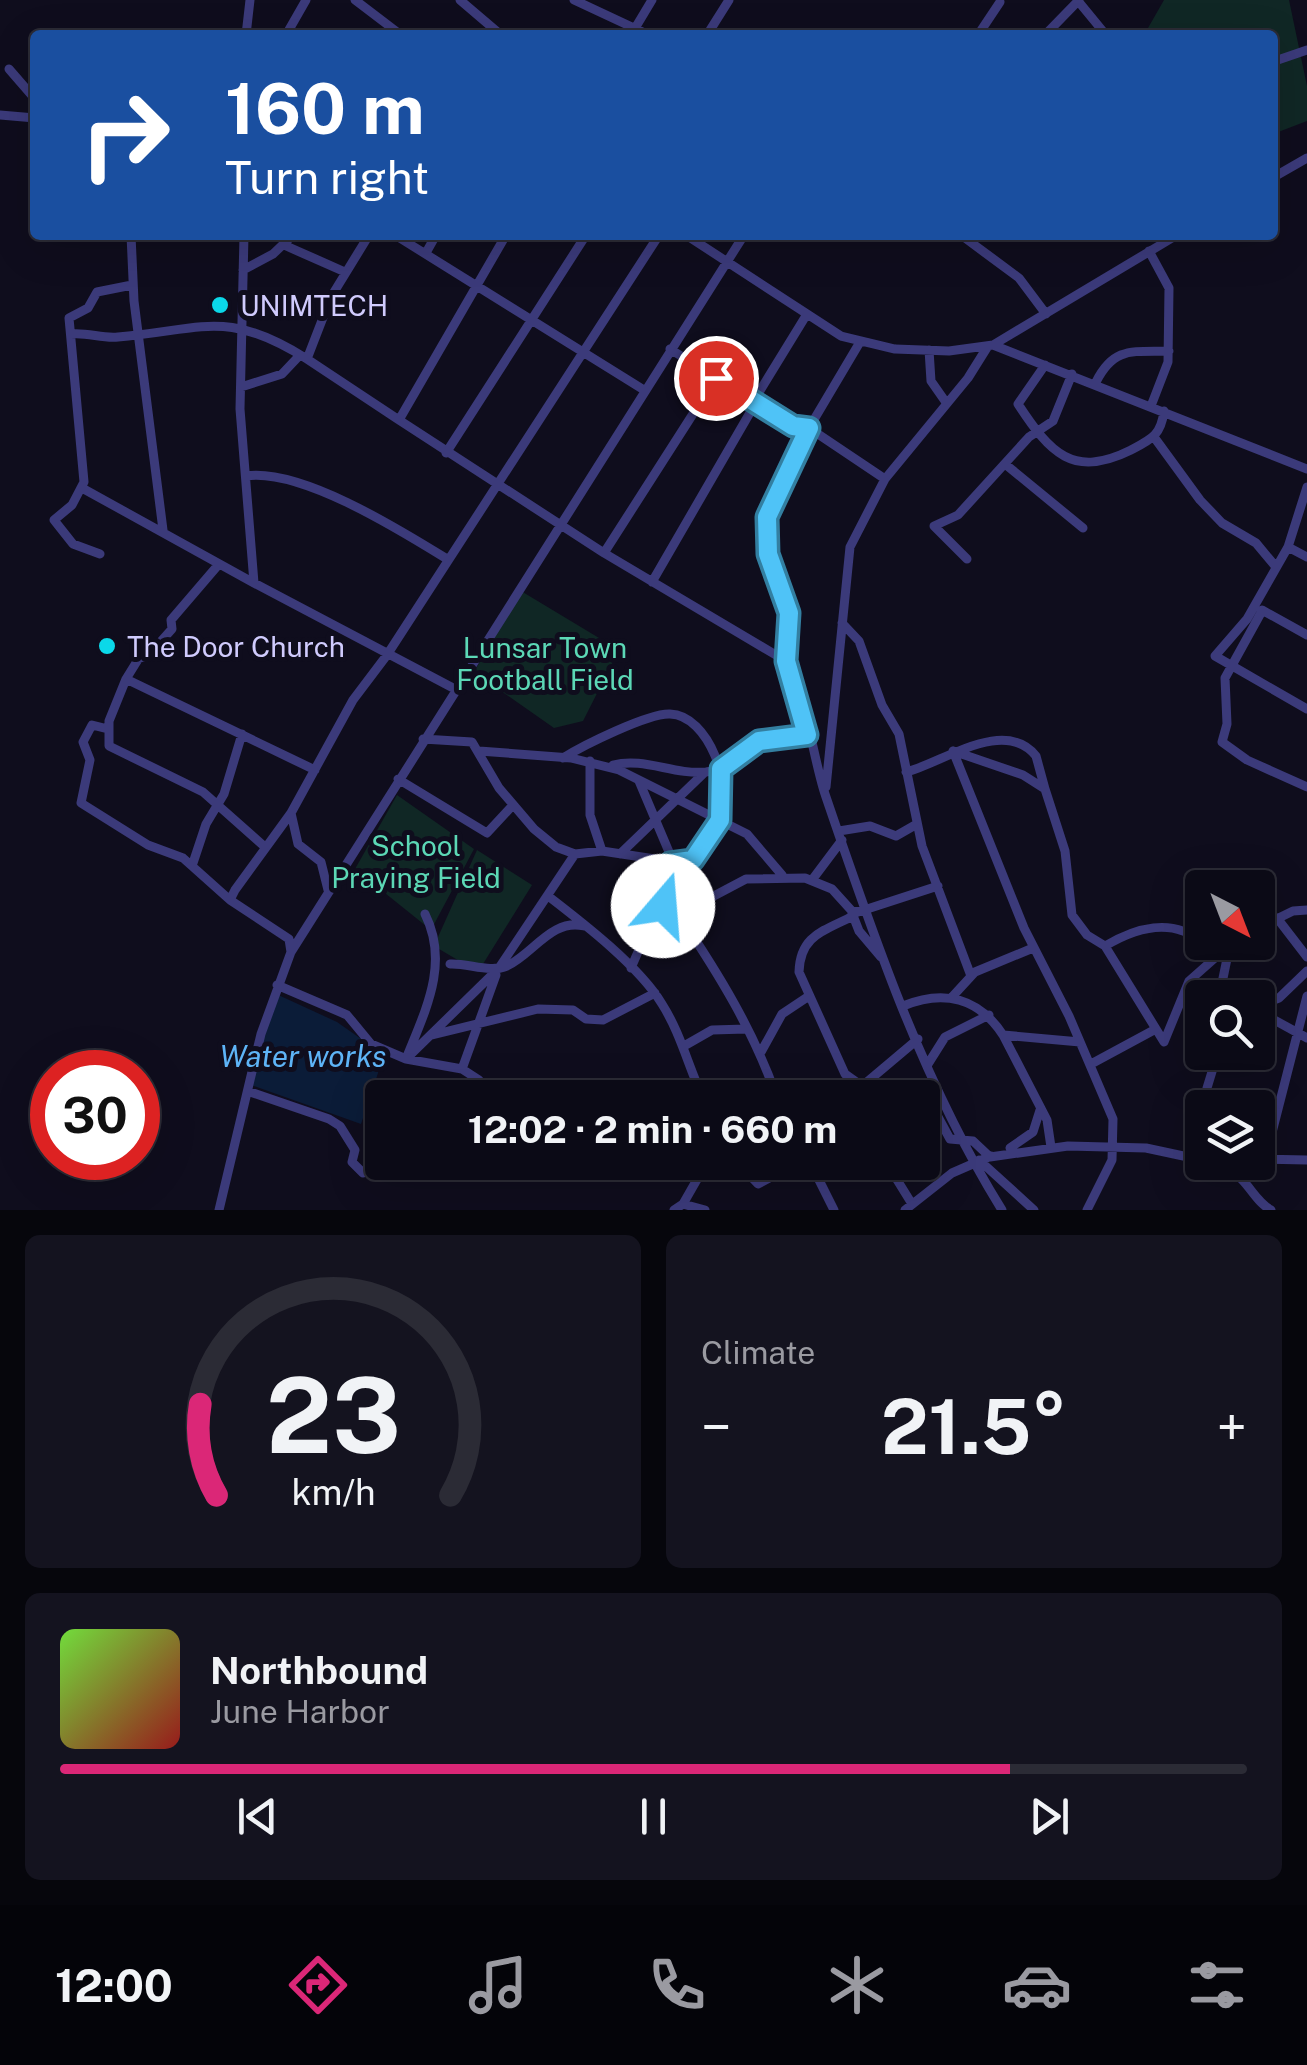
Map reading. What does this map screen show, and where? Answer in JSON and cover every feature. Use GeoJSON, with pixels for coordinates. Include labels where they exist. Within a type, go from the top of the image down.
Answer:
{"type":"FeatureCollection","features":[{"type":"Feature","properties":{"kind":"street"},"geometry":{"type":"LineString","coordinates":[[247,30],[250,0]]}},
{"type":"Feature","properties":{"kind":"street"},"geometry":{"type":"LineString","coordinates":[[289,30],[306,0]]}},
{"type":"Feature","properties":{"kind":"street"},"geometry":{"type":"LineString","coordinates":[[355,0],[394,30]]}},
{"type":"Feature","properties":{"kind":"street"},"geometry":{"type":"LineString","coordinates":[[460,0],[495,30]]}},
{"type":"Feature","properties":{"kind":"street"},"geometry":{"type":"LineString","coordinates":[[574,0],[631,30]]}},
{"type":"Feature","properties":{"kind":"street"},"geometry":{"type":"LineString","coordinates":[[634,30],[652,0]]}},
{"type":"Feature","properties":{"kind":"street"},"geometry":{"type":"LineString","coordinates":[[710,30],[729,0]]}},
{"type":"Feature","properties":{"kind":"street"},"geometry":{"type":"LineString","coordinates":[[1050,30],[1079,0],[1102,30]]}},
{"type":"Feature","properties":{"kind":"street"},"geometry":{"type":"LineString","coordinates":[[981,30],[1000,2]]}},
{"type":"Feature","properties":{"kind":"street"},"geometry":{"type":"LineString","coordinates":[[379,30],[384,23]]}},
{"type":"Feature","properties":{"kind":"street"},"geometry":{"type":"LineString","coordinates":[[1278,60],[1307,50]]}},
{"type":"Feature","properties":{"kind":"street"},"geometry":{"type":"LineString","coordinates":[[9,69],[30,93]]}},
{"type":"Feature","properties":{"kind":"street"},"geometry":{"type":"LineString","coordinates":[[0,115],[30,118]]}},
{"type":"Feature","properties":{"kind":"street"},"geometry":{"type":"LineString","coordinates":[[1278,175],[1307,158]]}},
{"type":"Feature","properties":{"kind":"street"},"geometry":{"type":"LineString","coordinates":[[131,240],[132,285],[163,530]]}},
{"type":"Feature","properties":{"kind":"street"},"geometry":{"type":"LineString","coordinates":[[244,240],[241,387],[254,583]]}},
{"type":"Feature","properties":{"kind":"street"},"geometry":{"type":"LineString","coordinates":[[243,270],[288,240]]}},
{"type":"Feature","properties":{"kind":"street"},"geometry":{"type":"LineString","coordinates":[[241,387],[282,374],[303,357],[345,272],[366,240]]}},
{"type":"Feature","properties":{"kind":"street"},"geometry":{"type":"LineString","coordinates":[[405,240],[644,390]]}},
{"type":"Feature","properties":{"kind":"street"},"geometry":{"type":"LineString","coordinates":[[427,251],[433,240]]}},
{"type":"Feature","properties":{"kind":"street"},"geometry":{"type":"LineString","coordinates":[[399,420],[503,240]]}},
{"type":"Feature","properties":{"kind":"street"},"geometry":{"type":"LineString","coordinates":[[446,453],[583,240]]}},
{"type":"Feature","properties":{"kind":"street"},"geometry":{"type":"LineString","coordinates":[[230,900],[290,813],[353,700],[388,655],[656,240]]}},
{"type":"Feature","properties":{"kind":"street"},"geometry":{"type":"LineString","coordinates":[[694,240],[807,314],[860,342],[929,350],[991,345],[1168,240]]}},
{"type":"Feature","properties":{"kind":"street"},"geometry":{"type":"LineString","coordinates":[[219,1210],[261,1034],[291,952],[741,240]]}},
{"type":"Feature","properties":{"kind":"street"},"geometry":{"type":"LineString","coordinates":[[968,240],[1019,278],[1046,314]]}},
{"type":"Feature","properties":{"kind":"street"},"geometry":{"type":"LineString","coordinates":[[284,245],[345,272]]}},
{"type":"Feature","properties":{"kind":"street"},"geometry":{"type":"LineString","coordinates":[[1149,251],[1170,288],[1166,376],[1151,406]]}},
{"type":"Feature","properties":{"kind":"street"},"geometry":{"type":"LineString","coordinates":[[100,554],[74,544],[54,520],[72,506],[82,488],[79,396],[70,316],[88,308],[97,292],[132,285]]}},
{"type":"Feature","properties":{"kind":"street"},"geometry":{"type":"LineString","coordinates":[[652,582],[807,314]]}},
{"type":"Feature","properties":{"kind":"street"},"geometry":{"type":"LineString","coordinates":[[72,334],[114,338],[173,327],[242,326],[303,357],[604,554],[786,661]]}},
{"type":"Feature","properties":{"kind":"street"},"geometry":{"type":"LineString","coordinates":[[857,913],[840,836],[786,661],[789,613],[768,554],[767,517],[809,428],[860,342]]}},
{"type":"Feature","properties":{"kind":"street"},"geometry":{"type":"LineString","coordinates":[[991,345],[1096,382],[1307,468]]}},
{"type":"Feature","properties":{"kind":"street"},"geometry":{"type":"LineString","coordinates":[[825,795],[847,556],[885,479],[991,345]]}},
{"type":"Feature","properties":{"kind":"street"},"geometry":{"type":"LineString","coordinates":[[1096,382],[1116,354],[1138,348],[1169,351]]}},
{"type":"Feature","properties":{"kind":"street"},"geometry":{"type":"LineString","coordinates":[[670,349],[793,426],[809,428],[885,479]]}},
{"type":"Feature","properties":{"kind":"street"},"geometry":{"type":"LineString","coordinates":[[929,350],[931,381],[945,401]]}},
{"type":"Feature","properties":{"kind":"street"},"geometry":{"type":"LineString","coordinates":[[1045,365],[1018,404],[1036,432],[1060,455],[1092,465],[1154,437],[1162,427],[1164,411]]}},
{"type":"Feature","properties":{"kind":"street"},"geometry":{"type":"LineString","coordinates":[[967,559],[954,544],[947,521],[973,501],[1036,432],[1053,421],[1072,374]]}},
{"type":"Feature","properties":{"kind":"street"},"geometry":{"type":"LineString","coordinates":[[604,554],[716,378]]}},
{"type":"Feature","properties":{"kind":"street"},"geometry":{"type":"LineString","coordinates":[[1154,437],[1200,500],[1222,523],[1256,542],[1276,567]]}},
{"type":"Feature","properties":{"kind":"street"},"geometry":{"type":"LineString","coordinates":[[1005,464],[1084,528]]}},
{"type":"Feature","properties":{"kind":"street"},"geometry":{"type":"LineString","coordinates":[[246,476],[264,474],[296,482],[447,559]]}},
{"type":"Feature","properties":{"kind":"street"},"geometry":{"type":"LineString","coordinates":[[82,488],[455,689]]}},
{"type":"Feature","properties":{"kind":"street"},"geometry":{"type":"LineString","coordinates":[[1307,488],[1288,548],[1250,612],[1216,652],[1216,659],[1230,668],[1307,709]]}},
{"type":"Feature","properties":{"kind":"street"},"geometry":{"type":"LineString","coordinates":[[1288,548],[1307,557]]}},
{"type":"Feature","properties":{"kind":"street"},"geometry":{"type":"LineString","coordinates":[[219,564],[171,620],[172,629],[148,656],[139,658],[126,679],[108,729],[113,750],[184,781],[265,847]]}},
{"type":"Feature","properties":{"kind":"street"},"geometry":{"type":"LineString","coordinates":[[1257,597],[1262,611],[1230,668],[1222,742],[1248,760],[1307,787]]}},
{"type":"Feature","properties":{"kind":"street"},"geometry":{"type":"LineString","coordinates":[[1250,612],[1262,611],[1307,635]]}},
{"type":"Feature","properties":{"kind":"street"},"geometry":{"type":"LineString","coordinates":[[842,623],[860,641],[882,705],[895,723],[917,824],[971,976]]}},
{"type":"Feature","properties":{"kind":"street"},"geometry":{"type":"LineString","coordinates":[[126,679],[181,709],[316,770]]}},
{"type":"Feature","properties":{"kind":"street"},"geometry":{"type":"LineString","coordinates":[[423,740],[468,740],[513,805],[545,839],[575,854],[602,851],[670,863],[693,860],[720,820],[721,769],[695,724],[668,714],[563,758]]}},
{"type":"Feature","properties":{"kind":"street"},"geometry":{"type":"LineString","coordinates":[[108,729],[92,726],[83,742],[90,760],[81,803],[148,845],[192,866],[230,900],[289,940],[291,952]]}},
{"type":"Feature","properties":{"kind":"street"},"geometry":{"type":"LineString","coordinates":[[192,866],[206,824],[219,806],[242,734]]}},
{"type":"Feature","properties":{"kind":"street"},"geometry":{"type":"LineString","coordinates":[[609,766],[640,763],[668,772],[706,772],[721,769],[759,741],[807,735]]}},
{"type":"Feature","properties":{"kind":"street"},"geometry":{"type":"LineString","coordinates":[[906,772],[954,751],[986,744],[1026,746],[1036,756],[1066,851],[1072,915],[1087,935],[1105,946],[1154,1030],[1168,1041],[1185,992]]}},
{"type":"Feature","properties":{"kind":"street"},"geometry":{"type":"LineString","coordinates":[[479,751],[609,766],[756,840],[782,875]]}},
{"type":"Feature","properties":{"kind":"street"},"geometry":{"type":"LineString","coordinates":[[954,751],[1023,775],[1045,790]]}},
{"type":"Feature","properties":{"kind":"street"},"geometry":{"type":"LineString","coordinates":[[954,751],[1034,948],[1091,1064],[1113,1119],[1114,1148],[1087,1210]]}},
{"type":"Feature","properties":{"kind":"street"},"geometry":{"type":"LineString","coordinates":[[590,762],[590,815],[602,851]]}},
{"type":"Feature","properties":{"kind":"street"},"geometry":{"type":"LineString","coordinates":[[620,854],[706,772]]}},
{"type":"Feature","properties":{"kind":"street"},"geometry":{"type":"LineString","coordinates":[[398,779],[487,833],[513,805]]}},
{"type":"Feature","properties":{"kind":"street"},"geometry":{"type":"LineString","coordinates":[[638,779],[656,817],[670,863],[659,925]]}},
{"type":"Feature","properties":{"kind":"street"},"geometry":{"type":"LineString","coordinates":[[290,813],[298,844],[321,862],[328,890]]}},
{"type":"Feature","properties":{"kind":"street"},"geometry":{"type":"LineString","coordinates":[[812,880],[840,836],[870,826],[896,836],[917,824]]}},
{"type":"Feature","properties":{"kind":"street"},"geometry":{"type":"LineString","coordinates":[[462,1069],[476,1022],[499,968],[575,854]]}},
{"type":"Feature","properties":{"kind":"street"},"geometry":{"type":"LineString","coordinates":[[631,968],[644,938],[659,925],[739,882],[782,875],[832,888],[857,913],[883,958],[961,1140],[1034,1210]]}},
{"type":"Feature","properties":{"kind":"street"},"geometry":{"type":"LineString","coordinates":[[858,1080],[845,1074],[809,996],[799,972],[801,948],[814,935],[857,913],[938,886]]}},
{"type":"Feature","properties":{"kind":"street"},"geometry":{"type":"LineString","coordinates":[[548,896],[655,993],[684,1046],[696,1080]]}},
{"type":"Feature","properties":{"kind":"street"},"geometry":{"type":"LineString","coordinates":[[1307,910],[1277,918],[1307,957]]}},
{"type":"Feature","properties":{"kind":"street"},"geometry":{"type":"LineString","coordinates":[[406,1059],[428,1004],[437,964],[425,914]]}},
{"type":"Feature","properties":{"kind":"street"},"geometry":{"type":"LineString","coordinates":[[679,915],[733,996],[771,1080]]}},
{"type":"Feature","properties":{"kind":"street"},"geometry":{"type":"LineString","coordinates":[[406,1059],[499,968],[554,930],[584,926]]}},
{"type":"Feature","properties":{"kind":"street"},"geometry":{"type":"LineString","coordinates":[[1105,946],[1152,927],[1185,933]]}},
{"type":"Feature","properties":{"kind":"street"},"geometry":{"type":"LineString","coordinates":[[952,997],[971,976],[1034,948]]}},
{"type":"Feature","properties":{"kind":"street"},"geometry":{"type":"LineString","coordinates":[[1190,980],[1210,960]]}},
{"type":"Feature","properties":{"kind":"street"},"geometry":{"type":"LineString","coordinates":[[450,964],[499,968]]}},
{"type":"Feature","properties":{"kind":"street"},"geometry":{"type":"LineString","coordinates":[[1275,1000],[1307,971]]}},
{"type":"Feature","properties":{"kind":"street"},"geometry":{"type":"LineString","coordinates":[[277,985],[347,1015],[371,1044],[406,1059],[462,1069],[480,1080]]}},
{"type":"Feature","properties":{"kind":"street"},"geometry":{"type":"LineString","coordinates":[[428,1036],[551,1008],[603,1020],[655,993]]}},
{"type":"Feature","properties":{"kind":"street"},"geometry":{"type":"LineString","coordinates":[[761,1052],[782,1014],[809,996]]}},
{"type":"Feature","properties":{"kind":"street"},"geometry":{"type":"LineString","coordinates":[[1275,1110],[1307,996]]}},
{"type":"Feature","properties":{"kind":"street"},"geometry":{"type":"LineString","coordinates":[[903,1006],[952,997],[989,1015],[1004,1035],[1040,1110],[1051,1147]]}},
{"type":"Feature","properties":{"kind":"street"},"geometry":{"type":"LineString","coordinates":[[928,1064],[946,1037],[989,1015]]}},
{"type":"Feature","properties":{"kind":"street"},"geometry":{"type":"LineString","coordinates":[[1275,1019],[1307,1038]]}},
{"type":"Feature","properties":{"kind":"street"},"geometry":{"type":"LineString","coordinates":[[684,1046],[712,1030],[746,1029]]}},
{"type":"Feature","properties":{"kind":"street"},"geometry":{"type":"LineString","coordinates":[[1091,1064],[1154,1030]]}},
{"type":"Feature","properties":{"kind":"street"},"geometry":{"type":"LineString","coordinates":[[1004,1035],[1080,1042]]}},
{"type":"Feature","properties":{"kind":"street"},"geometry":{"type":"LineString","coordinates":[[868,1080],[918,1039]]}},
{"type":"Feature","properties":{"kind":"street"},"geometry":{"type":"LineString","coordinates":[[250,1092],[340,1126],[355,1150],[352,1162],[363,1174]]}},
{"type":"Feature","properties":{"kind":"street"},"geometry":{"type":"LineString","coordinates":[[895,1180],[909,1207],[981,1159],[1026,1139],[1038,1124],[1040,1110]]}},
{"type":"Feature","properties":{"kind":"street"},"geometry":{"type":"LineString","coordinates":[[940,1118],[950,1138],[974,1142],[1002,1210]]}},
{"type":"Feature","properties":{"kind":"street"},"geometry":{"type":"LineString","coordinates":[[981,1159],[1051,1147],[1185,1154]]}},
{"type":"Feature","properties":{"kind":"street"},"geometry":{"type":"LineString","coordinates":[[1275,1159],[1307,1160]]}},
{"type":"Feature","properties":{"kind":"street"},"geometry":{"type":"LineString","coordinates":[[695,1180],[678,1207],[705,1210]]}},
{"type":"Feature","properties":{"kind":"street"},"geometry":{"type":"LineString","coordinates":[[819,1180],[834,1210]]}},
{"type":"Feature","properties":{"kind":"street"},"geometry":{"type":"LineString","coordinates":[[1245,1180],[1262,1205],[1272,1210]]}},
{"type":"Feature","properties":{"kind":"green space"},"geometry":{"type":"Polygon","coordinates":[[[1164,0],[1289,0],[1307,86],[1307,121],[1278,132],[1278,30],[1147,30],[1164,0]]]}},
{"type":"Feature","properties":{"kind":"green space","name":"Lunsar Town Football Field"},"geometry":{"type":"Polygon","coordinates":[[[521,591],[619,650],[583,721],[554,728],[474,672],[521,591]]]}},
{"type":"Feature","properties":{"kind":"green space","name":"School Praying Field"},"geometry":{"type":"Polygon","coordinates":[[[397,795],[474,849],[431,930],[355,869],[397,795]]]}},
{"type":"Feature","properties":{"kind":"green space"},"geometry":{"type":"Polygon","coordinates":[[[477,850],[532,885],[478,972],[434,946],[477,850]]]}},
{"type":"Feature","properties":{"kind":"water","name":"Water works"},"geometry":{"type":"Polygon","coordinates":[[[274,993],[337,1022],[384,1055],[376,1080],[365,1080],[361,1124],[251,1085],[274,993]]]}},
{"type":"Feature","properties":{"kind":"place","name":"UNIMTECH"},"geometry":{"type":"Point","coordinates":[220,305]}},
{"type":"Feature","properties":{"kind":"place","name":"The Door Church"},"geometry":{"type":"Point","coordinates":[107,646]}},
{"type":"Feature","properties":{"kind":"route"},"geometry":{"type":"LineString","coordinates":[[663,906],[670,863],[688,864],[693,860],[720,820],[721,769],[751,744],[807,735],[794,677],[786,661],[791,630],[789,613],[768,554],[767,517],[774,495],[809,428],[793,426],[716,378]]}}]}
